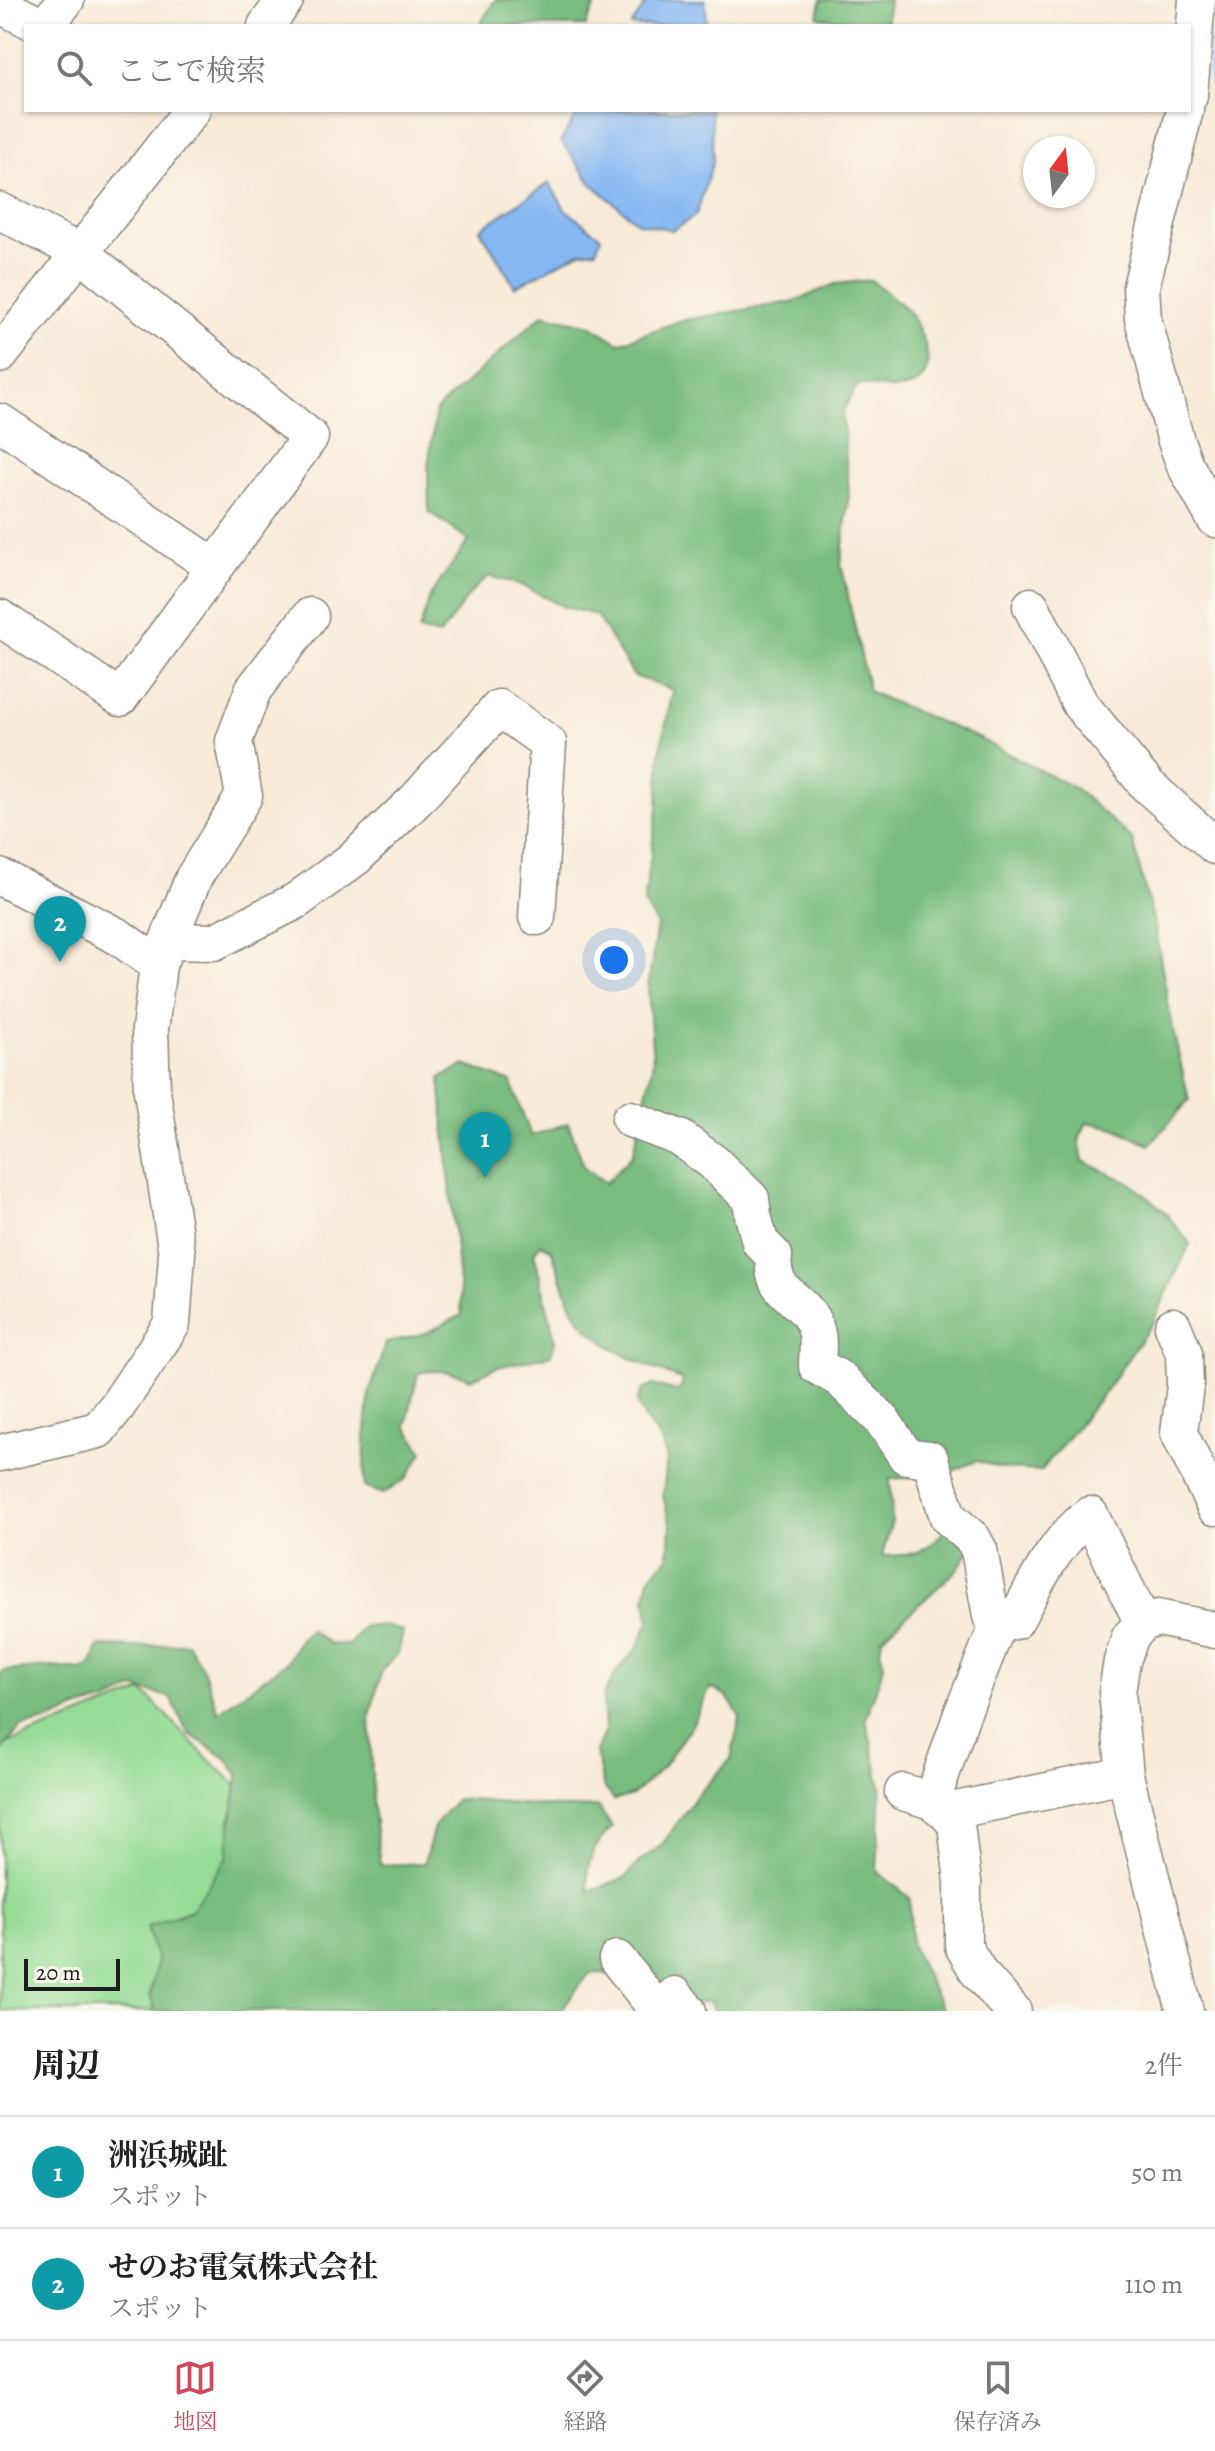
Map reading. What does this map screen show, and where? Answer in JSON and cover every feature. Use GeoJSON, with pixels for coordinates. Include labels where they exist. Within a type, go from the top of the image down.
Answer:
{"type":"FeatureCollection","features":[{"type":"Feature","properties":{"kind":"street"},"geometry":{"type":"LineString","coordinates":[[45,24],[66,0]]}},
{"type":"Feature","properties":{"kind":"street"},"geometry":{"type":"LineString","coordinates":[[267,24],[285,0]]}},
{"type":"Feature","properties":{"kind":"street"},"geometry":{"type":"LineString","coordinates":[[1191,72],[1197,0]]}},
{"type":"Feature","properties":{"kind":"street"},"geometry":{"type":"LineString","coordinates":[[0,5],[39,24]]}},
{"type":"Feature","properties":{"kind":"street"},"geometry":{"type":"LineString","coordinates":[[0,355],[190,112]]}},
{"type":"Feature","properties":{"kind":"street"},"geometry":{"type":"LineString","coordinates":[[1185,112],[1141,287],[1143,319],[1176,441],[1185,465],[1215,519]]}},
{"type":"Feature","properties":{"kind":"street"},"geometry":{"type":"LineString","coordinates":[[0,211],[79,252],[310,437],[120,698],[0,618]]}},
{"type":"Feature","properties":{"kind":"street"},"geometry":{"type":"LineString","coordinates":[[0,422],[215,567]]}},
{"type":"Feature","properties":{"kind":"street"},"geometry":{"type":"LineString","coordinates":[[1031,606],[1080,704],[1147,785],[1215,846]]}},
{"type":"Feature","properties":{"kind":"street"},"geometry":{"type":"LineString","coordinates":[[0,1453],[98,1430],[172,1324],[177,1254],[152,1091],[150,1030],[163,953],[194,877],[244,796],[234,741],[253,690],[310,616]]}},
{"type":"Feature","properties":{"kind":"street"},"geometry":{"type":"LineString","coordinates":[[0,877],[119,937],[163,953],[214,942],[296,901],[355,858],[415,801],[499,708],[548,743],[537,917]]}},
{"type":"Feature","properties":{"kind":"street"},"geometry":{"type":"LineString","coordinates":[[630,1119],[680,1138],[713,1162],[751,1199],[760,1242],[774,1256],[773,1269],[780,1288],[801,1305],[815,1326],[817,1366],[840,1379],[882,1420],[906,1456],[930,1459],[948,1517],[973,1539],[979,1550],[991,1616],[1001,1624],[1015,1621],[1045,1569],[1077,1524],[1090,1515],[1143,1623]]}},
{"type":"Feature","properties":{"kind":"street"},"geometry":{"type":"LineString","coordinates":[[1173,1326],[1184,1353],[1185,1386],[1179,1433],[1215,1507]]}},
{"type":"Feature","properties":{"kind":"street"},"geometry":{"type":"LineString","coordinates":[[1185,2011],[1125,1775],[1117,1692],[1130,1637],[1143,1623],[1158,1618],[1215,1630]]}},
{"type":"Feature","properties":{"kind":"street"},"geometry":{"type":"LineString","coordinates":[[927,1802],[999,1622]]}},
{"type":"Feature","properties":{"kind":"street"},"geometry":{"type":"LineString","coordinates":[[927,1802],[1125,1775]]}},
{"type":"Feature","properties":{"kind":"street"},"geometry":{"type":"LineString","coordinates":[[927,1802],[956,1824],[963,1882],[963,1946],[979,1973],[1013,2011]]}},
{"type":"Feature","properties":{"kind":"street"},"geometry":{"type":"LineString","coordinates":[[617,1959],[657,2010],[675,1995],[688,2011]]}},
{"type":"Feature","properties":{"kind":"green space"},"geometry":{"type":"Polygon","coordinates":[[[495,0],[597,0],[587,24],[480,24],[495,0]]]}},
{"type":"Feature","properties":{"kind":"green space"},"geometry":{"type":"Polygon","coordinates":[[[821,0],[889,0],[886,24],[818,17],[821,0]]]}},
{"type":"Feature","properties":{"kind":"green space"},"geometry":{"type":"Polygon","coordinates":[[[871,280],[913,318],[925,344],[928,363],[922,379],[908,387],[858,384],[842,413],[849,494],[841,564],[869,692],[980,739],[1076,789],[1132,839],[1154,923],[1189,1100],[1150,1145],[1115,1128],[1087,1122],[1079,1139],[1083,1161],[1132,1184],[1163,1210],[1190,1244],[1153,1322],[1104,1393],[1041,1471],[1005,1469],[977,1461],[944,1474],[890,1479],[892,1521],[882,1556],[919,1551],[949,1527],[971,1547],[957,1570],[882,1638],[880,1651],[884,1665],[866,1719],[881,1788],[877,1871],[910,1898],[911,1944],[943,2011],[713,2011],[710,2001],[674,2008],[615,1974],[590,1973],[560,2011],[155,2011],[150,1995],[157,1961],[147,1927],[191,1910],[227,1858],[238,1775],[226,1758],[188,1733],[170,1697],[135,1688],[107,1701],[21,1727],[0,1752],[2,1671],[52,1667],[82,1670],[92,1663],[99,1646],[187,1643],[204,1671],[218,1712],[287,1662],[300,1639],[310,1630],[330,1644],[349,1645],[363,1626],[386,1626],[403,1631],[398,1654],[382,1670],[370,1715],[373,1805],[380,1865],[424,1863],[434,1827],[456,1799],[573,1808],[598,1807],[612,1827],[589,1864],[589,1891],[626,1877],[640,1861],[661,1846],[698,1794],[731,1759],[740,1717],[726,1695],[710,1688],[693,1723],[663,1767],[633,1795],[614,1800],[603,1785],[596,1752],[605,1730],[603,1696],[618,1669],[637,1649],[649,1622],[646,1597],[649,1579],[668,1557],[671,1527],[663,1496],[667,1458],[660,1438],[646,1421],[637,1402],[642,1390],[653,1385],[678,1391],[682,1386],[681,1379],[623,1354],[586,1327],[573,1308],[551,1249],[541,1244],[534,1252],[555,1340],[551,1355],[497,1367],[471,1379],[445,1372],[418,1373],[406,1426],[423,1452],[406,1479],[383,1494],[364,1487],[370,1391],[386,1343],[426,1333],[462,1315],[440,1078],[465,1065],[511,1082],[531,1136],[568,1123],[585,1168],[606,1183],[633,1154],[653,1062],[648,988],[657,925],[644,902],[658,806],[661,747],[673,690],[634,676],[596,615],[562,606],[522,585],[489,576],[472,591],[440,635],[419,631],[430,596],[469,540],[429,512],[428,466],[436,410],[543,314],[590,325],[619,343],[679,321],[796,301],[835,284],[871,280]]]}},
{"type":"Feature","properties":{"kind":"green space"},"geometry":{"type":"Polygon","coordinates":[[[143,1691],[240,1789],[229,1823],[252,1848],[193,2011],[0,2011],[0,1746],[143,1691]]]}},
{"type":"Feature","properties":{"kind":"water"},"geometry":{"type":"Polygon","coordinates":[[[648,0],[705,0],[707,24],[632,24],[648,0]]]}},
{"type":"Feature","properties":{"kind":"water"},"geometry":{"type":"Polygon","coordinates":[[[578,112],[711,112],[713,161],[696,215],[673,230],[638,223],[593,185],[561,141],[578,112]]]}},
{"type":"Feature","properties":{"kind":"water"},"geometry":{"type":"Polygon","coordinates":[[[549,183],[565,209],[601,237],[596,250],[580,252],[515,287],[480,229],[549,183]]]}},
{"type":"Feature","properties":{"kind":"waterway"},"geometry":{"type":"LineString","coordinates":[[1215,37],[1215,83]]}},
{"type":"Feature","properties":{"kind":"place","name":"せのお電気株式会社"},"geometry":{"type":"Point","coordinates":[60,962]}},
{"type":"Feature","properties":{"kind":"place","name":"洲浜城趾"},"geometry":{"type":"Point","coordinates":[485,1178]}}]}
